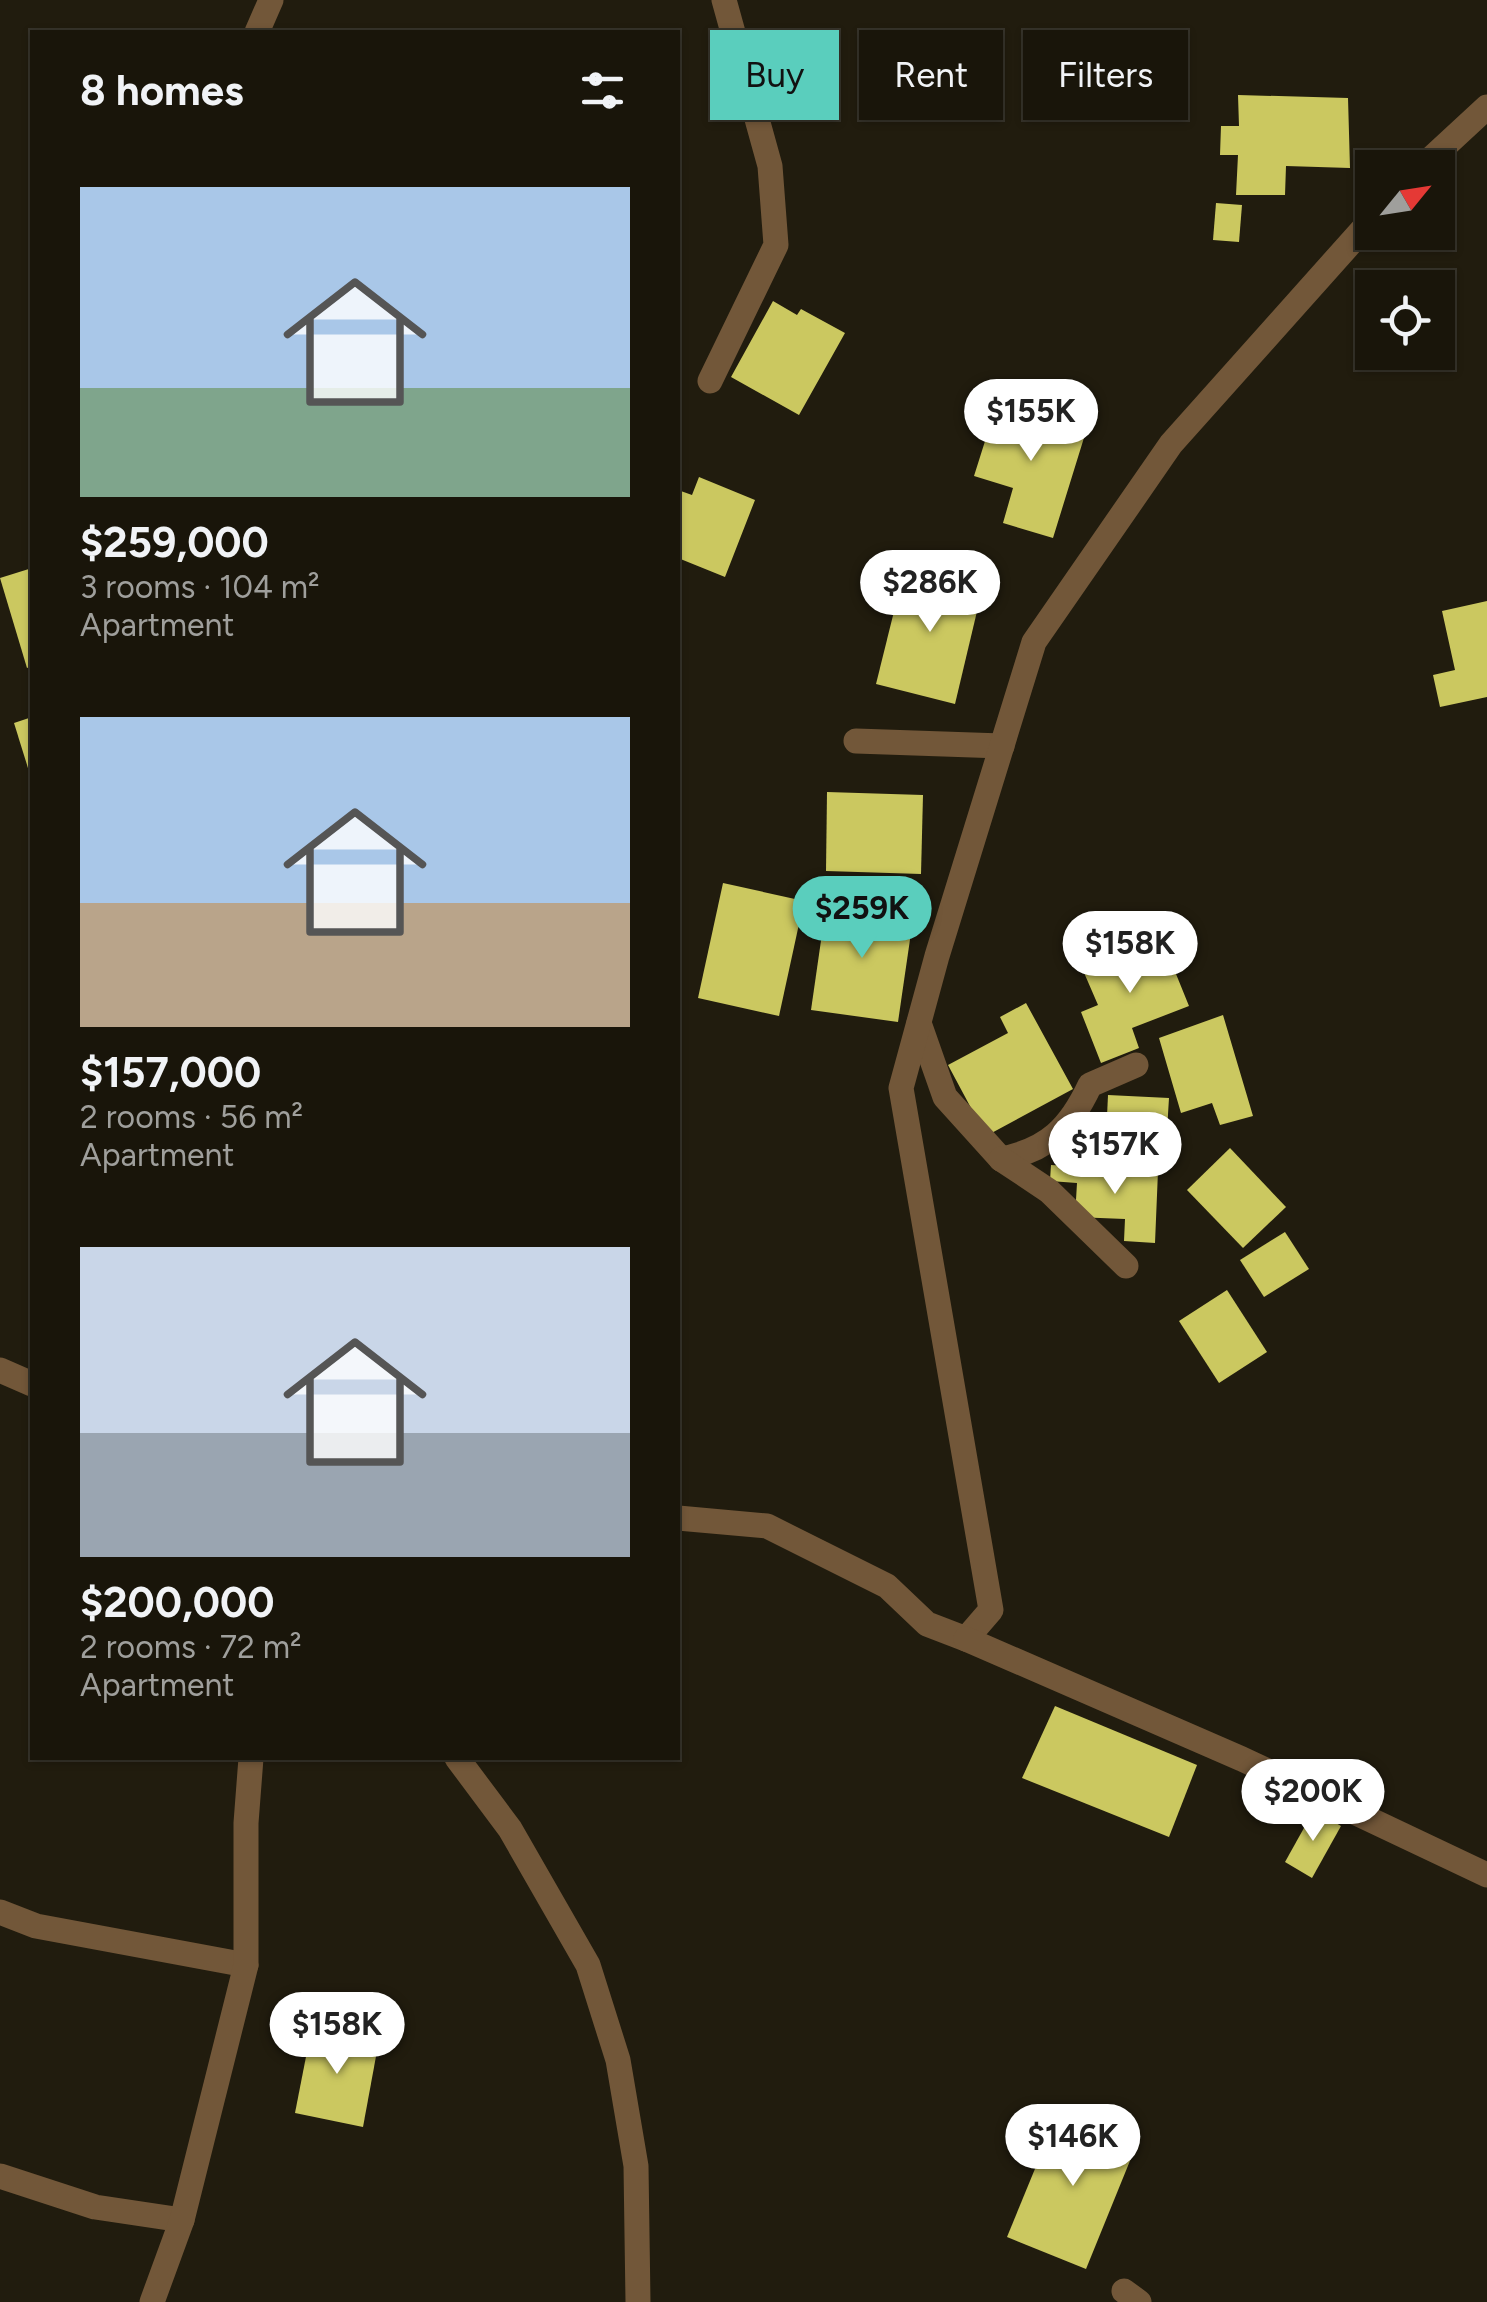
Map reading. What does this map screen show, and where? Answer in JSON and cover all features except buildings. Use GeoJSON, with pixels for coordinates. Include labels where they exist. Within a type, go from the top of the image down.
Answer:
{"type":"FeatureCollection","features":[{"type":"Feature","properties":{"kind":"street"},"geometry":{"type":"LineString","coordinates":[[258,30],[271,0]]}},
{"type":"Feature","properties":{"kind":"street"},"geometry":{"type":"LineString","coordinates":[[710,381],[776,245],[770,166],[724,0]]}},
{"type":"Feature","properties":{"kind":"street"},"geometry":{"type":"LineString","coordinates":[[1440,150],[1487,107]]}},
{"type":"Feature","properties":{"kind":"street"},"geometry":{"type":"LineString","coordinates":[[966,1639],[991,1610],[901,1088],[919,1023],[1034,642],[1160,459],[1355,237]]}},
{"type":"Feature","properties":{"kind":"street"},"geometry":{"type":"LineString","coordinates":[[856,741],[1002,746]]}},
{"type":"Feature","properties":{"kind":"street"},"geometry":{"type":"LineString","coordinates":[[919,1023],[945,1097],[1000,1160],[1049,1191],[1126,1266]]}},
{"type":"Feature","properties":{"kind":"street"},"geometry":{"type":"LineString","coordinates":[[1000,1160],[1030,1154],[1076,1116],[1090,1085],[1136,1065]]}},
{"type":"Feature","properties":{"kind":"street"},"geometry":{"type":"LineString","coordinates":[[0,1370],[30,1383]]}},
{"type":"Feature","properties":{"kind":"street"},"geometry":{"type":"LineString","coordinates":[[680,1518],[767,1526],[887,1586],[926,1624],[1242,1759],[1487,1875]]}},
{"type":"Feature","properties":{"kind":"street"},"geometry":{"type":"LineString","coordinates":[[152,2302],[182,2220],[246,1965],[250,1760]]}},
{"type":"Feature","properties":{"kind":"street"},"geometry":{"type":"LineString","coordinates":[[458,1760],[510,1829],[588,1965],[618,2060],[636,2166],[638,2302]]}},
{"type":"Feature","properties":{"kind":"street"},"geometry":{"type":"LineString","coordinates":[[0,1912],[36,1926],[246,1965]]}},
{"type":"Feature","properties":{"kind":"street"},"geometry":{"type":"LineString","coordinates":[[0,2176],[95,2207],[182,2220]]}}]}
